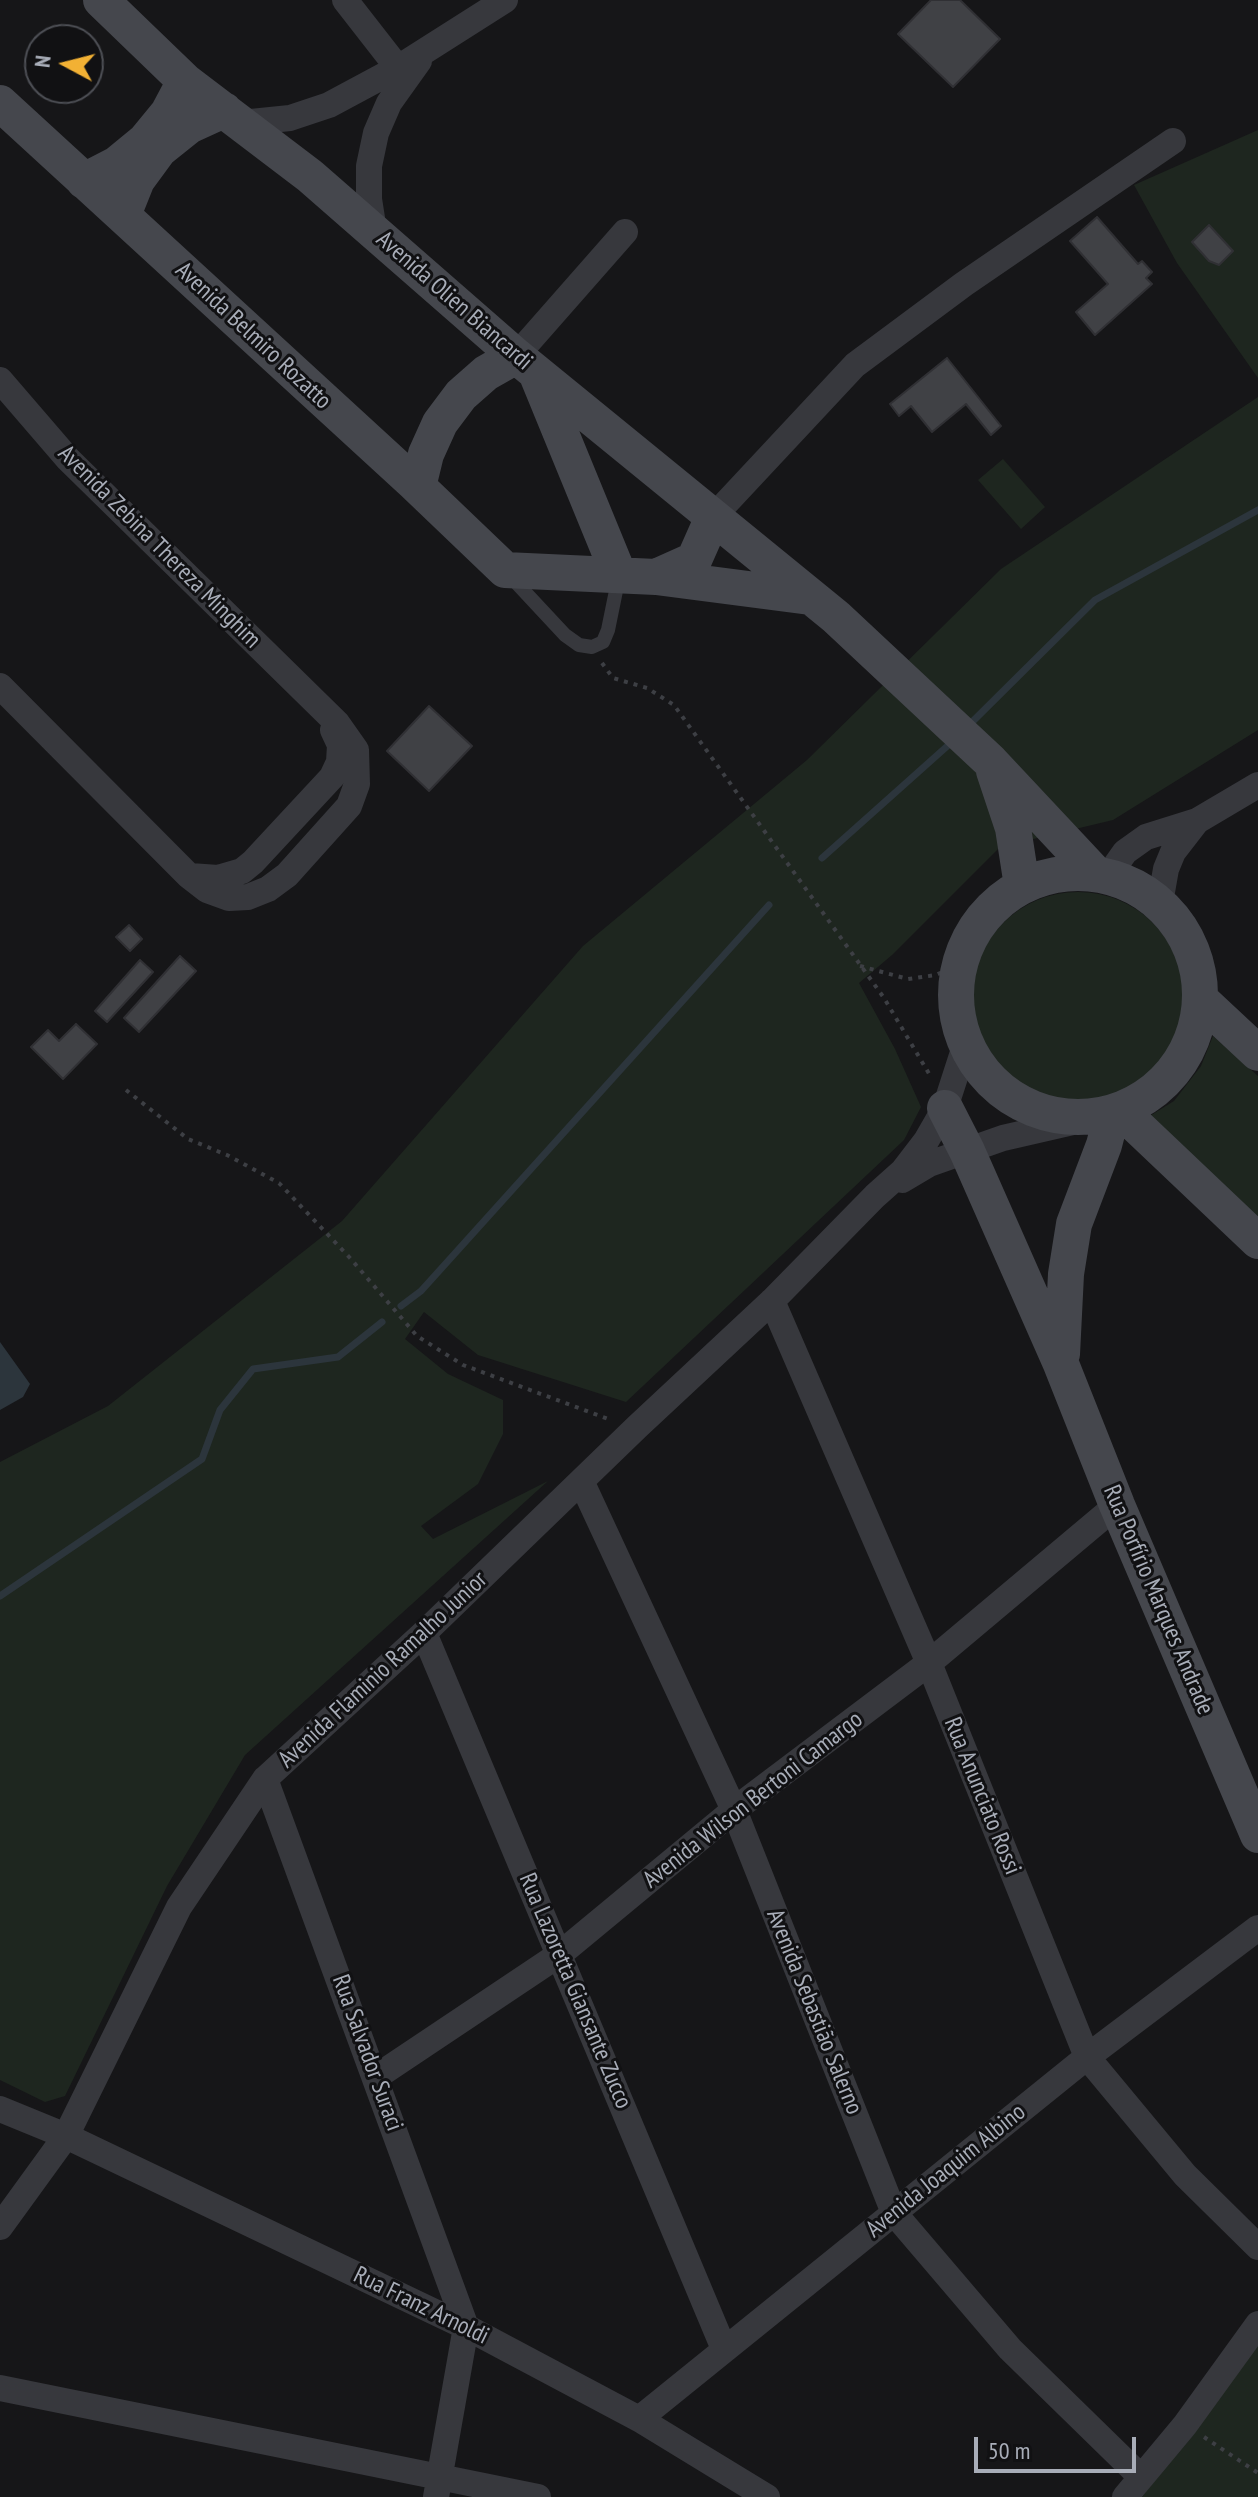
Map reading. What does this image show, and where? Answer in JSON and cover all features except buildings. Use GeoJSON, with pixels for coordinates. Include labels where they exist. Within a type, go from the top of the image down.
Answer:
{"type":"FeatureCollection","features":[{"type":"Feature","properties":{"kind":"street","name":"Avenida Olien Biancardi"},"geometry":{"type":"LineString","coordinates":[[101,0],[185,81],[310,176],[526,365],[811,597],[987,758],[1102,874]]}},
{"type":"Feature","properties":{"kind":"street"},"geometry":{"type":"LineString","coordinates":[[345,0],[398,68]]}},
{"type":"Feature","properties":{"kind":"street"},"geometry":{"type":"LineString","coordinates":[[123,215],[137,180],[159,150],[189,126],[232,117],[290,118],[329,105],[398,68],[505,0]]}},
{"type":"Feature","properties":{"kind":"street"},"geometry":{"type":"LineString","coordinates":[[374,231],[369,199],[369,166],[376,133],[389,103],[429,49]]}},
{"type":"Feature","properties":{"kind":"street"},"geometry":{"type":"LineString","coordinates":[[84,181],[117,164],[145,141],[168,113],[185,81]]}},
{"type":"Feature","properties":{"kind":"street","name":"Avenida Belmiro Rozatto"},"geometry":{"type":"LineString","coordinates":[[3,111],[123,215],[505,570]]}},
{"type":"Feature","properties":{"kind":"street"},"geometry":{"type":"LineString","coordinates":[[656,577],[694,560],[713,517],[855,365],[964,284],[1173,141]]}},
{"type":"Feature","properties":{"kind":"street"},"geometry":{"type":"LineString","coordinates":[[418,487],[426,454],[440,423],[461,395],[486,373],[526,365],[625,232]]}},
{"type":"Feature","properties":{"kind":"street"},"geometry":{"type":"LineString","coordinates":[[526,365],[619,575]]}},
{"type":"Feature","properties":{"kind":"street","name":"Avenida Zebina Thereza Minghim"},"geometry":{"type":"LineString","coordinates":[[0,380],[68,459],[324,709],[356,750],[357,784],[349,806],[287,875],[268,889],[248,897],[229,898],[207,890],[189,876],[0,686]]}},
{"type":"Feature","properties":{"kind":"street"},"geometry":{"type":"LineString","coordinates":[[505,570],[656,577],[811,597]]}},
{"type":"Feature","properties":{"kind":"street","name":"Avenida Olien Biancardi"},"geometry":{"type":"LineString","coordinates":[[987,758],[1013,828],[1022,886]]}},
{"type":"Feature","properties":{"kind":"street"},"geometry":{"type":"LineString","coordinates":[[1102,874],[1146,837],[1197,821],[1258,785]]}},
{"type":"Feature","properties":{"kind":"street"},"geometry":{"type":"LineString","coordinates":[[1160,903],[1166,869],[1173,852],[1197,821]]}},
{"type":"Feature","properties":{"kind":"street"},"geometry":{"type":"LineString","coordinates":[[1057,874],[1102,874],[1135,886],[1160,903],[1183,930],[1197,964],[1201,1000],[1194,1036],[1177,1068],[1152,1094],[1107,1114],[1064,1118],[1039,1112],[1015,1101],[995,1086],[978,1066],[966,1043],[957,1004],[960,964],[976,927],[997,904],[1022,886],[1057,874]]}},
{"type":"Feature","properties":{"kind":"street"},"geometry":{"type":"LineString","coordinates":[[1201,1000],[1258,1053]]}},
{"type":"Feature","properties":{"kind":"street","name":"Avenida Flaminio Ramalho Junior"},"geometry":{"type":"LineString","coordinates":[[0,2227],[66,2136],[179,1907],[265,1779],[582,1483],[903,1171],[945,1108],[966,1043]]}},
{"type":"Feature","properties":{"kind":"street","name":"Rua Porfírio Marques Andrade"},"geometry":{"type":"LineString","coordinates":[[945,1108],[1061,1364],[1117,1505],[1258,1835]]}},
{"type":"Feature","properties":{"kind":"street"},"geometry":{"type":"LineString","coordinates":[[1107,1114],[1258,1241]]}},
{"type":"Feature","properties":{"kind":"street","name":"Avenida Flaminio Ramalho Junior"},"geometry":{"type":"LineString","coordinates":[[875,1196],[929,1164],[1003,1138],[1107,1114]]}},
{"type":"Feature","properties":{"kind":"street","name":"Rua Porfírio Marques Andrade"},"geometry":{"type":"LineString","coordinates":[[1061,1364],[1066,1274],[1074,1224],[1104,1145],[1107,1114]]}},
{"type":"Feature","properties":{"kind":"street","name":"Rua Anunciato Rossi"},"geometry":{"type":"LineString","coordinates":[[772,1301],[929,1663],[1087,2057],[1185,2175],[1258,2247]]}},
{"type":"Feature","properties":{"kind":"street","name":"Avenida Sebastião Salerno"},"geometry":{"type":"LineString","coordinates":[[582,1483],[734,1810],[894,2213],[1133,2487]]}},
{"type":"Feature","properties":{"kind":"street","name":"Avenida Wilson Bertoni Camargo"},"geometry":{"type":"LineString","coordinates":[[376,2077],[560,1954],[734,1810],[929,1663],[1117,1505]]}},
{"type":"Feature","properties":{"kind":"street","name":"Rua Lazoretta Giansante Zucco"},"geometry":{"type":"LineString","coordinates":[[424,1633],[724,2349]]}},
{"type":"Feature","properties":{"kind":"street","name":"Rua Salvador Suraci"},"geometry":{"type":"LineString","coordinates":[[265,1779],[466,2327]]}},
{"type":"Feature","properties":{"kind":"street","name":"Avenida Joaquim Albino"},"geometry":{"type":"LineString","coordinates":[[639,2419],[1087,2057],[1258,1928]]}},
{"type":"Feature","properties":{"kind":"street","name":"Rua Franz Arnoldi"},"geometry":{"type":"LineString","coordinates":[[0,2109],[66,2136],[466,2327],[639,2419],[767,2497]]}},
{"type":"Feature","properties":{"kind":"street"},"geometry":{"type":"LineString","coordinates":[[1133,2487],[1185,2425],[1258,2324]]}},
{"type":"Feature","properties":{"kind":"street"},"geometry":{"type":"LineString","coordinates":[[438,2488],[466,2327]]}},
{"type":"Feature","properties":{"kind":"street"},"geometry":{"type":"LineString","coordinates":[[0,2388],[438,2488],[538,2497]]}},
{"type":"Feature","properties":{"kind":"lane"},"geometry":{"type":"LineString","coordinates":[[505,570],[565,635],[579,645],[592,647],[603,642],[608,630],[619,575]]}},
{"type":"Feature","properties":{"kind":"path"},"geometry":{"type":"LineString","coordinates":[[613,678],[647,688],[674,705],[884,998],[928,1071],[945,1108]]}},
{"type":"Feature","properties":{"kind":"path"},"geometry":{"type":"LineString","coordinates":[[860,966],[908,979],[936,975],[960,964]]}},
{"type":"Feature","properties":{"kind":"path"},"geometry":{"type":"LineString","coordinates":[[126,1090],[188,1139],[227,1155],[279,1183],[350,1258],[417,1336],[463,1365],[598,1416],[637,1427]]}},
{"type":"Feature","properties":{"kind":"path"},"geometry":{"type":"LineString","coordinates":[[1185,2425],[1258,2473]]}},
{"type":"Feature","properties":{"kind":"shaded area"},"geometry":{"type":"Polygon","coordinates":[[[1258,130],[1258,378],[1177,263],[1134,185],[1258,130]]]}},
{"type":"Feature","properties":{"kind":"shaded area"},"geometry":{"type":"Polygon","coordinates":[[[1258,397],[1258,730],[1113,820],[1000,847],[892,955],[859,983],[895,1049],[921,1107],[904,1140],[626,1402],[478,1355],[424,1312],[405,1339],[448,1374],[503,1400],[503,1434],[478,1484],[421,1526],[433,1539],[548,1481],[245,1755],[167,1886],[65,2096],[45,2102],[0,2080],[0,1462],[108,1406],[342,1221],[583,946],[807,760],[1001,569],[1258,397]]]}},
{"type":"Feature","properties":{"kind":"shaded area"},"geometry":{"type":"Polygon","coordinates":[[[1003,459],[1045,507],[1021,529],[978,480],[1003,459]]]}},
{"type":"Feature","properties":{"kind":"shaded area"},"geometry":{"type":"Polygon","coordinates":[[[1078,892],[1119,900],[1153,923],[1176,957],[1184,998],[1176,1039],[1153,1073],[1119,1096],[1078,1104],[1037,1096],[1003,1073],[980,1039],[972,998],[980,957],[1003,923],[1037,900],[1078,892]]]}},
{"type":"Feature","properties":{"kind":"shaded area"},"geometry":{"type":"Polygon","coordinates":[[[1213,1036],[1258,1076],[1258,1229],[1140,1122],[1174,1101],[1201,1066],[1213,1036]]]}},
{"type":"Feature","properties":{"kind":"shaded area"},"geometry":{"type":"Polygon","coordinates":[[[0,1342],[30,1384],[23,1397],[0,1410],[0,1342]]]}},
{"type":"Feature","properties":{"kind":"shaded area"},"geometry":{"type":"Polygon","coordinates":[[[1258,2345],[1258,2497],[1142,2497],[1258,2345]]]}},
{"type":"Feature","properties":{"kind":"waterway"},"geometry":{"type":"LineString","coordinates":[[967,727],[1095,600],[1258,510]]}},
{"type":"Feature","properties":{"kind":"waterway"},"geometry":{"type":"LineString","coordinates":[[822,858],[953,741]]}},
{"type":"Feature","properties":{"kind":"waterway"},"geometry":{"type":"LineString","coordinates":[[401,1306],[421,1291],[769,905]]}},
{"type":"Feature","properties":{"kind":"waterway"},"geometry":{"type":"LineString","coordinates":[[0,1596],[202,1459],[220,1410],[253,1369],[338,1357],[382,1322]]}}]}
